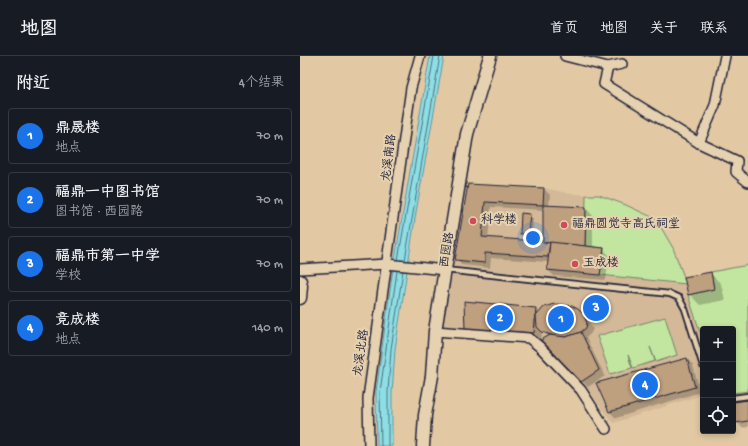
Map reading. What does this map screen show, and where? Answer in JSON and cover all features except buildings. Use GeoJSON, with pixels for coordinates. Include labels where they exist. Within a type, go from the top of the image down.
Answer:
{"type":"FeatureCollection","features":[{"type":"Feature","properties":{"kind":"main road","name":"西园路"},"geometry":{"type":"LineString","coordinates":[[423,446],[425,415],[432,376],[439,270],[467,134],[490,56]]}},
{"type":"Feature","properties":{"kind":"main road"},"geometry":{"type":"LineString","coordinates":[[300,281],[300,298]]}},
{"type":"Feature","properties":{"kind":"street","name":"龙溪南路"},"geometry":{"type":"LineString","coordinates":[[389,264],[411,88],[420,56]]}},
{"type":"Feature","properties":{"kind":"street"},"geometry":{"type":"LineString","coordinates":[[565,56],[608,68],[622,64]]}},
{"type":"Feature","properties":{"kind":"street"},"geometry":{"type":"LineString","coordinates":[[699,143],[715,105],[725,56]]}},
{"type":"Feature","properties":{"kind":"street"},"geometry":{"type":"LineString","coordinates":[[608,68],[604,84],[699,143],[737,161],[736,172],[748,182]]}},
{"type":"Feature","properties":{"kind":"street"},"geometry":{"type":"LineString","coordinates":[[300,269],[389,264],[439,270]]}},
{"type":"Feature","properties":{"kind":"street","name":"龙溪北路"},"geometry":{"type":"LineString","coordinates":[[369,446],[368,398],[389,264]]}},
{"type":"Feature","properties":{"kind":"street"},"geometry":{"type":"LineString","coordinates":[[435,331],[529,338],[540,347],[581,390],[606,429]]}},
{"type":"Feature","properties":{"kind":"lane"},"geometry":{"type":"LineString","coordinates":[[439,270],[670,294],[679,298],[685,309],[702,362]]}},
{"type":"Feature","properties":{"kind":"lane"},"geometry":{"type":"LineString","coordinates":[[736,398],[748,396]]}},
{"type":"Feature","properties":{"kind":"shaded area"},"geometry":{"type":"Polygon","coordinates":[[[468,184],[544,188],[571,194],[599,195],[626,205],[656,219],[673,248],[684,276],[748,265],[748,421],[736,423],[736,326],[700,326],[700,396],[613,423],[581,382],[534,333],[442,327],[445,288],[455,260],[468,184]]]}},
{"type":"Feature","properties":{"kind":"green space"},"geometry":{"type":"Polygon","coordinates":[[[586,195],[599,195],[626,205],[656,219],[673,248],[686,284],[600,275],[604,248],[585,246],[586,195]]]}},
{"type":"Feature","properties":{"kind":"green space"},"geometry":{"type":"Polygon","coordinates":[[[748,265],[748,391],[736,393],[736,326],[700,326],[700,332],[688,295],[714,289],[711,272],[748,265]]]}},
{"type":"Feature","properties":{"kind":"green space"},"geometry":{"type":"Polygon","coordinates":[[[665,317],[677,355],[656,362],[650,347],[655,361],[633,368],[628,355],[632,368],[610,374],[597,336],[665,317]]]}},
{"type":"Feature","properties":{"kind":"water"},"geometry":{"type":"Polygon","coordinates":[[[430,56],[444,56],[416,212],[395,349],[392,393],[392,446],[377,446],[376,392],[392,276],[430,56]]]}},
{"type":"Feature","properties":{"kind":"place","name":"科学楼"},"geometry":{"type":"Point","coordinates":[473,221]}},
{"type":"Feature","properties":{"kind":"place","name":"福鼎圆觉寺高氏祠堂"},"geometry":{"type":"Point","coordinates":[564,225]}},
{"type":"Feature","properties":{"kind":"place","name":"玉成楼"},"geometry":{"type":"Point","coordinates":[575,264]}},
{"type":"Feature","properties":{"kind":"place","name":"福鼎市第一中学"},"geometry":{"type":"Point","coordinates":[596,308]}},
{"type":"Feature","properties":{"kind":"place","name":"福鼎一中图书馆"},"geometry":{"type":"Point","coordinates":[500,318]}},
{"type":"Feature","properties":{"kind":"place","name":"鼎晟楼"},"geometry":{"type":"Point","coordinates":[561,319]}},
{"type":"Feature","properties":{"kind":"place","name":"竞成楼"},"geometry":{"type":"Point","coordinates":[645,385]}}]}
